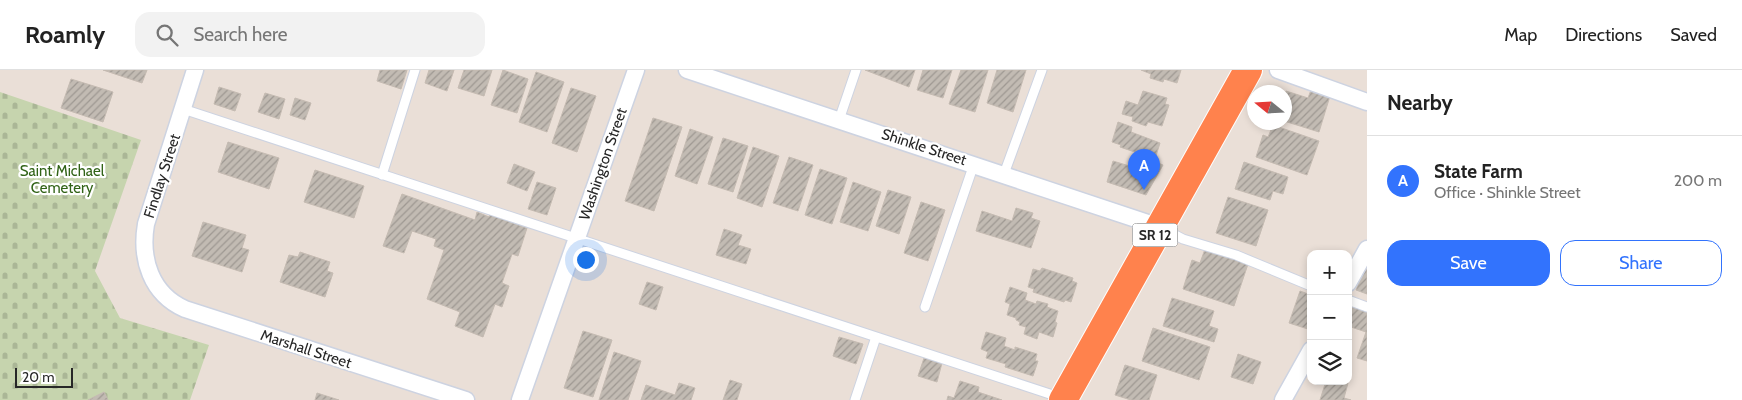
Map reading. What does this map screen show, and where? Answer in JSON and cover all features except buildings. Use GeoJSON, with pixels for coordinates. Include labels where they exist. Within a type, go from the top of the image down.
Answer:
{"type":"FeatureCollection","features":[{"type":"Feature","properties":{"kind":"highway","name":"SR 12"},"geometry":{"type":"LineString","coordinates":[[1065,400],[1248,70]]}},
{"type":"Feature","properties":{"kind":"street","name":"Findlay Street"},"geometry":{"type":"LineString","coordinates":[[154,282],[144,254],[145,231],[195,70]]}},
{"type":"Feature","properties":{"kind":"street","name":"Washington Street"},"geometry":{"type":"LineString","coordinates":[[520,400],[636,70]]}},
{"type":"Feature","properties":{"kind":"street","name":"Shinkle Street"},"geometry":{"type":"LineString","coordinates":[[687,70],[1160,227]]}},
{"type":"Feature","properties":{"kind":"street"},"geometry":{"type":"LineString","coordinates":[[1278,70],[1367,102]]}},
{"type":"Feature","properties":{"kind":"street"},"geometry":{"type":"LineString","coordinates":[[1352,276],[1367,249]]}},
{"type":"Feature","properties":{"kind":"street","name":"Marshall Street"},"geometry":{"type":"LineString","coordinates":[[154,282],[167,298],[185,309],[466,400]]}},
{"type":"Feature","properties":{"kind":"street"},"geometry":{"type":"LineString","coordinates":[[1283,400],[1307,357]]}},
{"type":"Feature","properties":{"kind":"lane"},"geometry":{"type":"LineString","coordinates":[[382,174],[415,70]]}},
{"type":"Feature","properties":{"kind":"lane"},"geometry":{"type":"LineString","coordinates":[[840,120],[856,70]]}},
{"type":"Feature","properties":{"kind":"lane"},"geometry":{"type":"LineString","coordinates":[[1004,174],[1042,70]]}},
{"type":"Feature","properties":{"kind":"lane"},"geometry":{"type":"LineString","coordinates":[[183,109],[1065,400]]}},
{"type":"Feature","properties":{"kind":"lane"},"geometry":{"type":"LineString","coordinates":[[925,307],[974,164]]}},
{"type":"Feature","properties":{"kind":"lane"},"geometry":{"type":"LineString","coordinates":[[1160,227],[1183,239],[1236,255],[1307,284]]}},
{"type":"Feature","properties":{"kind":"lane"},"geometry":{"type":"LineString","coordinates":[[1352,301],[1367,307]]}},
{"type":"Feature","properties":{"kind":"lane"},"geometry":{"type":"LineString","coordinates":[[855,400],[876,337]]}},
{"type":"Feature","properties":{"kind":"green space","name":"Saint Michael Cemetery"},"geometry":{"type":"Polygon","coordinates":[[[0,92],[141,140],[95,271],[120,318],[209,345],[190,400],[0,400],[0,92]]]}},
{"type":"Feature","properties":{"kind":"place","name":"State Farm"},"geometry":{"type":"Point","coordinates":[1144,190]}}]}
